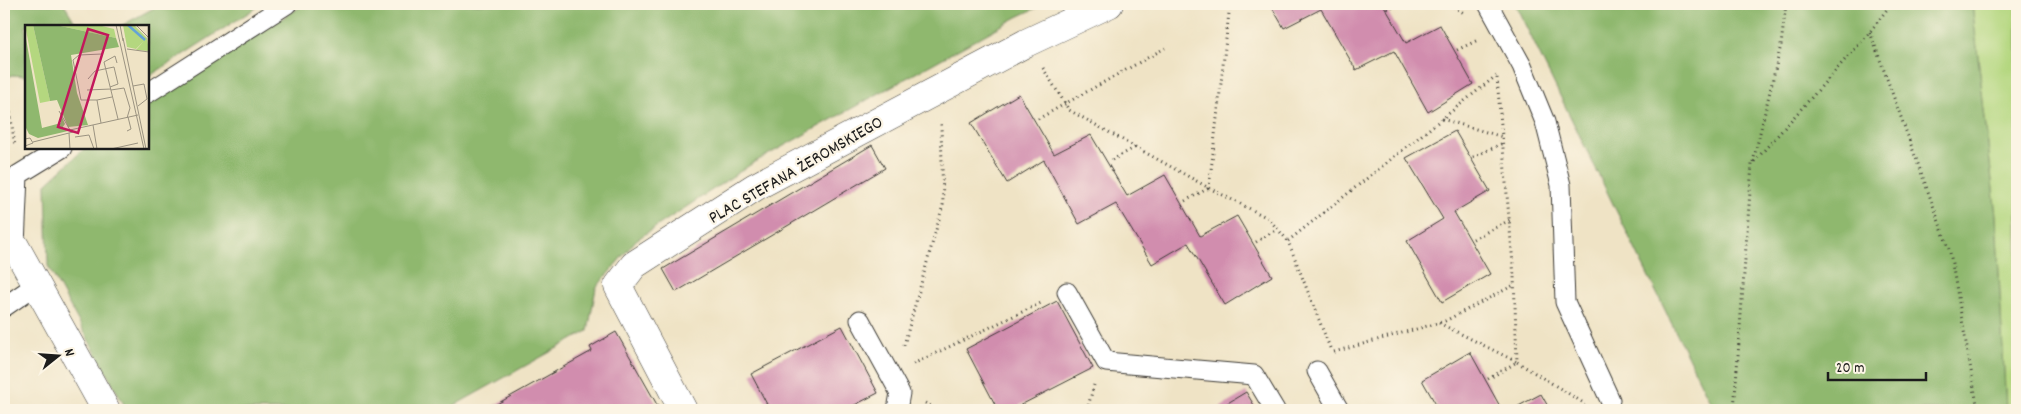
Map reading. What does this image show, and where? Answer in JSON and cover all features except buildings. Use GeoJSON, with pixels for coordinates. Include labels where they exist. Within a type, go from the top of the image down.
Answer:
{"type":"FeatureCollection","features":[{"type":"Feature","properties":{"kind":"street","name":"PLAC STEFANA ŻEROMSKIEGO"},"geometry":{"type":"LineString","coordinates":[[683,410],[618,286],[634,265],[755,187],[1026,43],[1109,4]]}},
{"type":"Feature","properties":{"kind":"street"},"geometry":{"type":"LineString","coordinates":[[15,246],[106,410]]}},
{"type":"Feature","properties":{"kind":"lane"},"geometry":{"type":"LineString","coordinates":[[149,92],[287,4]]}},
{"type":"Feature","properties":{"kind":"lane"},"geometry":{"type":"LineString","coordinates":[[1488,4],[1522,66],[1545,122],[1562,185],[1565,302],[1610,400]]}},
{"type":"Feature","properties":{"kind":"lane"},"geometry":{"type":"LineString","coordinates":[[15,246],[18,175],[60,149]]}},
{"type":"Feature","properties":{"kind":"lane"},"geometry":{"type":"LineString","coordinates":[[4,307],[36,285]]}},
{"type":"Feature","properties":{"kind":"lane"},"geometry":{"type":"LineString","coordinates":[[1059,295],[1106,362],[1254,375],[1275,410]]}},
{"type":"Feature","properties":{"kind":"lane"},"geometry":{"type":"LineString","coordinates":[[860,320],[900,393],[897,410]]}},
{"type":"Feature","properties":{"kind":"lane"},"geometry":{"type":"LineString","coordinates":[[1317,371],[1338,410]]}},
{"type":"Feature","properties":{"kind":"path"},"geometry":{"type":"LineString","coordinates":[[1209,188],[1230,4]]}},
{"type":"Feature","properties":{"kind":"path"},"geometry":{"type":"LineString","coordinates":[[1387,9],[1397,4]]}},
{"type":"Feature","properties":{"kind":"path"},"geometry":{"type":"LineString","coordinates":[[1449,4],[1465,14]]}},
{"type":"Feature","properties":{"kind":"path"},"geometry":{"type":"LineString","coordinates":[[1734,410],[1752,164],[1781,45],[1786,4]]}},
{"type":"Feature","properties":{"kind":"path"},"geometry":{"type":"LineString","coordinates":[[1752,164],[1870,32],[1891,4]]}},
{"type":"Feature","properties":{"kind":"path"},"geometry":{"type":"LineString","coordinates":[[1870,32],[1950,252],[1978,410]]}},
{"type":"Feature","properties":{"kind":"path"},"geometry":{"type":"LineString","coordinates":[[1458,50],[1485,36]]}},
{"type":"Feature","properties":{"kind":"path"},"geometry":{"type":"LineString","coordinates":[[1026,43],[1069,110],[1209,188],[1268,218],[1288,241],[1332,352],[1438,323],[1514,285]]}},
{"type":"Feature","properties":{"kind":"path"},"geometry":{"type":"LineString","coordinates":[[1038,119],[1165,48]]}},
{"type":"Feature","properties":{"kind":"path"},"geometry":{"type":"LineString","coordinates":[[4,68],[18,175]]}},
{"type":"Feature","properties":{"kind":"path"},"geometry":{"type":"LineString","coordinates":[[1288,241],[1496,74],[1510,220],[1517,362]]}},
{"type":"Feature","properties":{"kind":"path"},"geometry":{"type":"LineString","coordinates":[[902,354],[943,205],[940,88]]}},
{"type":"Feature","properties":{"kind":"path"},"geometry":{"type":"LineString","coordinates":[[1442,118],[1503,137]]}},
{"type":"Feature","properties":{"kind":"path"},"geometry":{"type":"LineString","coordinates":[[1473,157],[1503,142]]}},
{"type":"Feature","properties":{"kind":"path"},"geometry":{"type":"LineString","coordinates":[[1112,160],[1136,147]]}},
{"type":"Feature","properties":{"kind":"path"},"geometry":{"type":"LineString","coordinates":[[1185,201],[1209,188]]}},
{"type":"Feature","properties":{"kind":"path"},"geometry":{"type":"LineString","coordinates":[[1473,239],[1510,220]]}},
{"type":"Feature","properties":{"kind":"path"},"geometry":{"type":"LineString","coordinates":[[1256,242],[1277,229]]}},
{"type":"Feature","properties":{"kind":"path"},"geometry":{"type":"LineString","coordinates":[[905,368],[1059,295]]}},
{"type":"Feature","properties":{"kind":"path"},"geometry":{"type":"LineString","coordinates":[[1438,323],[1517,362],[1591,407]]}},
{"type":"Feature","properties":{"kind":"path"},"geometry":{"type":"LineString","coordinates":[[1488,379],[1517,362]]}},
{"type":"Feature","properties":{"kind":"path"},"geometry":{"type":"LineString","coordinates":[[1087,410],[1096,379]]}},
{"type":"Feature","properties":{"kind":"path"},"geometry":{"type":"LineString","coordinates":[[1576,410],[1586,404]]}},
{"type":"Feature","properties":{"kind":"green space"},"geometry":{"type":"Polygon","coordinates":[[[4,4],[64,4],[76,25],[25,25],[25,76],[12,75],[4,80],[4,4]]]}},
{"type":"Feature","properties":{"kind":"green space"},"geometry":{"type":"Polygon","coordinates":[[[161,4],[262,4],[149,76],[149,25],[123,25],[161,4]]]}},
{"type":"Feature","properties":{"kind":"green space"},"geometry":{"type":"Polygon","coordinates":[[[305,4],[1045,4],[1017,17],[753,163],[636,240],[596,288],[588,331],[446,410],[127,410],[48,266],[46,184],[84,149],[149,149],[149,102],[305,4]]]}},
{"type":"Feature","properties":{"kind":"green space"},"geometry":{"type":"Polygon","coordinates":[[[1515,4],[1972,4],[1996,216],[2006,410],[1714,410],[1515,4]]]}},
{"type":"Feature","properties":{"kind":"green space"},"geometry":{"type":"Polygon","coordinates":[[[1972,4],[2017,4],[2017,410],[2006,410],[1996,216],[1972,4]]]}}]}
